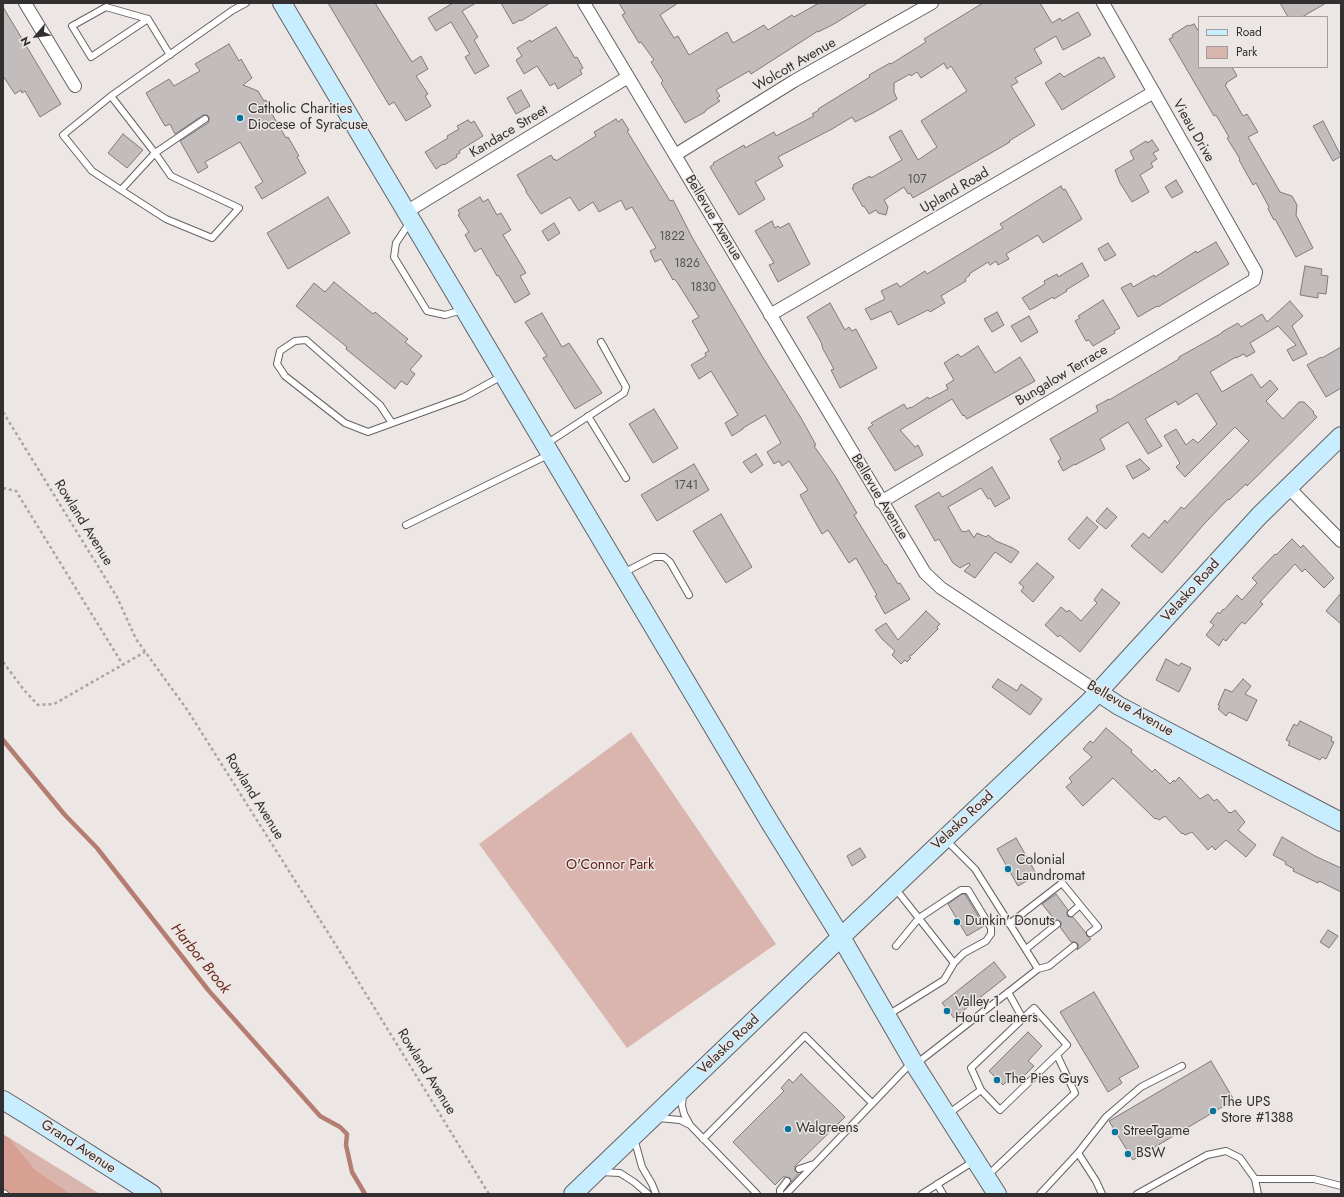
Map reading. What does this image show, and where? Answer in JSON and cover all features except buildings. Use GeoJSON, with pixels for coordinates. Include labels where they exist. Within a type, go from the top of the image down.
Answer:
{"type":"FeatureCollection","features":[{"type":"Feature","properties":{"kind":"street"},"geometry":{"type":"LineString","coordinates":[[25,3],[75,86]]}},
{"type":"Feature","properties":{"kind":"street"},"geometry":{"type":"LineString","coordinates":[[282,3],[914,1063],[997,1194]]}},
{"type":"Feature","properties":{"kind":"street","name":"Bellevue Avenue"},"geometry":{"type":"LineString","coordinates":[[584,3],[924,573],[941,588],[1120,706],[1341,822]]}},
{"type":"Feature","properties":{"kind":"street","name":"Wolcott Avenue"},"geometry":{"type":"LineString","coordinates":[[675,155],[794,81],[932,3]]}},
{"type":"Feature","properties":{"kind":"street","name":"Vieau Drive"},"geometry":{"type":"LineString","coordinates":[[1103,3],[1256,272],[1256,275]]}},
{"type":"Feature","properties":{"kind":"street","name":"Kandace Street"},"geometry":{"type":"LineString","coordinates":[[409,216],[628,77]]}},
{"type":"Feature","properties":{"kind":"street","name":"Upland Road"},"geometry":{"type":"LineString","coordinates":[[770,315],[1154,92]]}},
{"type":"Feature","properties":{"kind":"street","name":"Bungalow Terrace"},"geometry":{"type":"LineString","coordinates":[[881,502],[1251,283],[1256,275]]}},
{"type":"Feature","properties":{"kind":"street","name":"Velasko Road"},"geometry":{"type":"LineString","coordinates":[[573,1194],[634,1137],[840,937],[1084,708],[1253,522],[1341,436]]}},
{"type":"Feature","properties":{"kind":"street"},"geometry":{"type":"LineString","coordinates":[[1288,487],[1341,541]]}},
{"type":"Feature","properties":{"kind":"street","name":"Grand Avenue"},"geometry":{"type":"LineString","coordinates":[[3,1100],[152,1194]]}},
{"type":"Feature","properties":{"kind":"lane"},"geometry":{"type":"LineString","coordinates":[[111,96],[171,176],[239,208],[212,238],[166,219],[92,171],[63,135],[111,96],[233,10],[246,3]]}},
{"type":"Feature","properties":{"kind":"lane"},"geometry":{"type":"LineString","coordinates":[[148,19],[91,57],[72,26],[106,7],[148,19],[170,55]]}},
{"type":"Feature","properties":{"kind":"lane"},"geometry":{"type":"LineString","coordinates":[[121,190],[155,154],[205,119]]}},
{"type":"Feature","properties":{"kind":"lane"},"geometry":{"type":"LineString","coordinates":[[409,216],[396,243],[394,256],[427,311],[445,315],[464,309]]}},
{"type":"Feature","properties":{"kind":"lane"},"geometry":{"type":"LineString","coordinates":[[392,423],[380,405],[306,340],[295,341],[280,351],[277,364],[285,376],[345,423],[368,432],[464,397],[504,376]]}},
{"type":"Feature","properties":{"kind":"lane"},"geometry":{"type":"LineString","coordinates":[[406,525],[548,449],[588,416],[624,393],[626,387],[600,342]]}},
{"type":"Feature","properties":{"kind":"lane"},"geometry":{"type":"LineString","coordinates":[[588,416],[626,478]]}},
{"type":"Feature","properties":{"kind":"lane"},"geometry":{"type":"LineString","coordinates":[[622,574],[654,557],[664,557],[670,562],[689,595]]}},
{"type":"Feature","properties":{"kind":"lane"},"geometry":{"type":"LineString","coordinates":[[945,839],[975,869],[1038,969]]}},
{"type":"Feature","properties":{"kind":"lane"},"geometry":{"type":"LineString","coordinates":[[1009,924],[1062,883],[1098,927],[1090,933]]}},
{"type":"Feature","properties":{"kind":"lane"},"geometry":{"type":"LineString","coordinates":[[894,887],[954,963]]}},
{"type":"Feature","properties":{"kind":"lane"},"geometry":{"type":"LineString","coordinates":[[886,1016],[944,980],[954,963],[964,953],[986,940],[991,934],[991,928],[968,890],[962,890],[919,918],[896,946]]}},
{"type":"Feature","properties":{"kind":"lane"},"geometry":{"type":"LineString","coordinates":[[1071,913],[1080,905]]}},
{"type":"Feature","properties":{"kind":"lane"},"geometry":{"type":"LineString","coordinates":[[1026,949],[1057,924]]}},
{"type":"Feature","properties":{"kind":"lane"},"geometry":{"type":"LineString","coordinates":[[786,1194],[872,1103],[914,1063],[1038,969],[1049,966],[1074,946]]}},
{"type":"Feature","properties":{"kind":"lane"},"geometry":{"type":"LineString","coordinates":[[1008,992],[1023,1019]]}},
{"type":"Feature","properties":{"kind":"lane"},"geometry":{"type":"LineString","coordinates":[[1034,1008],[1067,1045],[1057,1055],[1000,1110],[981,1090],[971,1068],[1034,1008]]}},
{"type":"Feature","properties":{"kind":"lane"},"geometry":{"type":"LineString","coordinates":[[703,1139],[804,1036],[872,1103]]}},
{"type":"Feature","properties":{"kind":"lane"},"geometry":{"type":"LineString","coordinates":[[986,1177],[1075,1093],[1057,1055]]}},
{"type":"Feature","properties":{"kind":"lane"},"geometry":{"type":"LineString","coordinates":[[1040,1194],[1078,1154],[1106,1117],[1141,1087],[1182,1066]]}},
{"type":"Feature","properties":{"kind":"lane"},"geometry":{"type":"LineString","coordinates":[[683,1089],[682,1106],[684,1114],[690,1125],[757,1194]]}},
{"type":"Feature","properties":{"kind":"lane"},"geometry":{"type":"LineString","coordinates":[[947,1115],[981,1090]]}},
{"type":"Feature","properties":{"kind":"lane"},"geometry":{"type":"LineString","coordinates":[[653,1118],[680,1120],[690,1125]]}},
{"type":"Feature","properties":{"kind":"lane"},"geometry":{"type":"LineString","coordinates":[[634,1137],[642,1167],[656,1194]]}},
{"type":"Feature","properties":{"kind":"lane"},"geometry":{"type":"LineString","coordinates":[[1138,1194],[1207,1155],[1226,1151],[1240,1158],[1255,1179],[1258,1194]]}},
{"type":"Feature","properties":{"kind":"lane"},"geometry":{"type":"LineString","coordinates":[[1078,1154],[1096,1181],[1102,1194]]}},
{"type":"Feature","properties":{"kind":"lane"},"geometry":{"type":"LineString","coordinates":[[922,1194],[975,1160]]}},
{"type":"Feature","properties":{"kind":"lane"},"geometry":{"type":"LineString","coordinates":[[799,1169],[815,1164]]}},
{"type":"Feature","properties":{"kind":"lane"},"geometry":{"type":"LineString","coordinates":[[597,1172],[620,1173],[648,1194]]}},
{"type":"Feature","properties":{"kind":"lane"},"geometry":{"type":"LineString","coordinates":[[1255,1179],[1314,1179],[1341,1186]]}},
{"type":"Feature","properties":{"kind":"lane"},"geometry":{"type":"LineString","coordinates":[[780,1194],[780,1190],[787,1181]]}},
{"type":"Feature","properties":{"kind":"lane"},"geometry":{"type":"LineString","coordinates":[[937,1184],[943,1194]]}},
{"type":"Feature","properties":{"kind":"path","name":"Rowland Avenue"},"geometry":{"type":"LineString","coordinates":[[3,412],[117,597],[136,639],[188,711],[337,947],[489,1194]]}},
{"type":"Feature","properties":{"kind":"path"},"geometry":{"type":"LineString","coordinates":[[3,488],[16,492],[123,665]]}},
{"type":"Feature","properties":{"kind":"path"},"geometry":{"type":"LineString","coordinates":[[3,662],[24,690],[38,704],[54,704],[146,652]]}},
{"type":"Feature","properties":{"kind":"green space","name":"O'Connor Park"},"geometry":{"type":"Polygon","coordinates":[[[631,732],[776,944],[627,1048],[479,844],[631,732]]]}},
{"type":"Feature","properties":{"kind":"green space"},"geometry":{"type":"Polygon","coordinates":[[[3,1134],[100,1194],[3,1194],[3,1134]]]}},
{"type":"Feature","properties":{"kind":"shaded area"},"geometry":{"type":"Polygon","coordinates":[[[3,1135],[9,1138],[35,1170],[70,1194],[3,1194],[3,1135]]]}},
{"type":"Feature","properties":{"kind":"waterway","name":"Harbor Brook"},"geometry":{"type":"LineString","coordinates":[[3,740],[64,814],[97,848],[209,991],[320,1116],[340,1127],[347,1134],[346,1145],[352,1172],[365,1194]]}},
{"type":"Feature","properties":{"kind":"place","name":"Catholic Charities Diocese of Syracuse"},"geometry":{"type":"Point","coordinates":[240,118]}},
{"type":"Feature","properties":{"kind":"place","name":"Colonial Laundromat"},"geometry":{"type":"Point","coordinates":[1008,869]}},
{"type":"Feature","properties":{"kind":"place","name":"Dunkin' Donuts"},"geometry":{"type":"Point","coordinates":[957,922]}},
{"type":"Feature","properties":{"kind":"place","name":"Valley 1 Hour cleaners"},"geometry":{"type":"Point","coordinates":[947,1011]}},
{"type":"Feature","properties":{"kind":"place","name":"The Pies Guys"},"geometry":{"type":"Point","coordinates":[997,1080]}},
{"type":"Feature","properties":{"kind":"place","name":"The UPS Store #1388"},"geometry":{"type":"Point","coordinates":[1213,1111]}},
{"type":"Feature","properties":{"kind":"place","name":"Walgreens"},"geometry":{"type":"Point","coordinates":[788,1129]}},
{"type":"Feature","properties":{"kind":"place","name":"StreeTgame"},"geometry":{"type":"Point","coordinates":[1115,1132]}},
{"type":"Feature","properties":{"kind":"place","name":"BSW"},"geometry":{"type":"Point","coordinates":[1128,1154]}}]}
